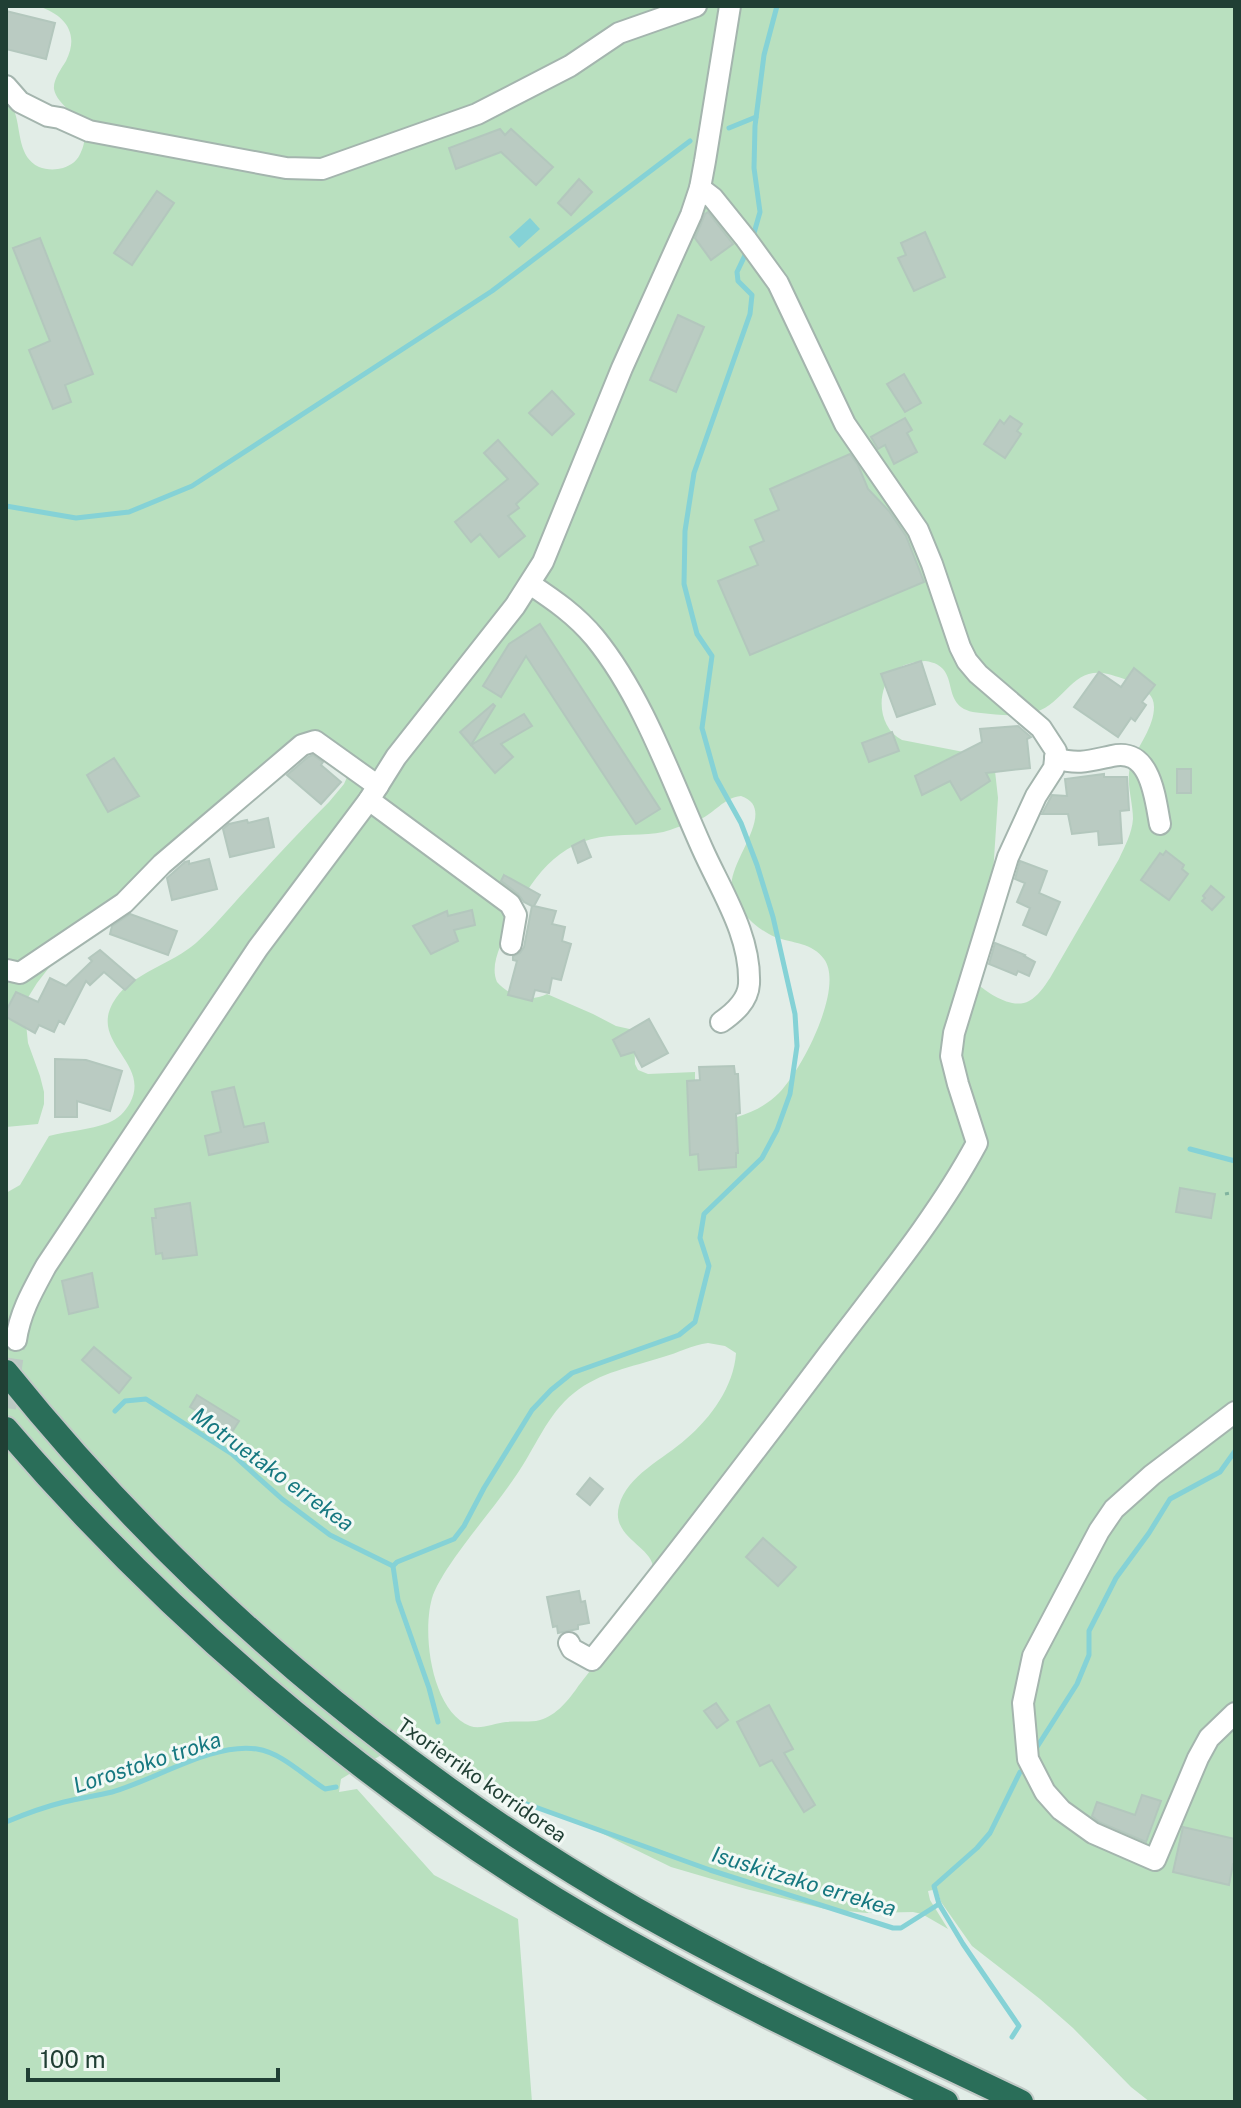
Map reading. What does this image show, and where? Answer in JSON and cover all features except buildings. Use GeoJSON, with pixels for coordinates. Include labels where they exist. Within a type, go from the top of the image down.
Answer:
{"type":"FeatureCollection","features":[{"type":"Feature","properties":{"kind":"highway","name":"Txorierriko korridorea"},"geometry":{"type":"LineString","coordinates":[[6,1372],[93,1475],[210,1593],[322,1692],[435,1779],[533,1847],[665,1926],[778,1985],[1021,2102]]}},
{"type":"Feature","properties":{"kind":"highway"},"geometry":{"type":"LineString","coordinates":[[6,1429],[72,1504],[184,1615],[301,1717],[415,1805],[528,1882],[639,1948],[763,2014],[946,2102]]}},
{"type":"Feature","properties":{"kind":"street"},"geometry":{"type":"LineString","coordinates":[[6,86],[20,102],[89,131],[286,168],[322,169],[477,114],[570,66],[619,33],[696,6]]}},
{"type":"Feature","properties":{"kind":"street"},"geometry":{"type":"LineString","coordinates":[[16,1340],[19,1321],[29,1296],[46,1266],[258,948],[373,793],[396,757],[515,606],[543,562],[622,368],[691,215],[700,188],[730,6]]}},
{"type":"Feature","properties":{"kind":"street"},"geometry":{"type":"LineString","coordinates":[[569,1643],[572,1649],[592,1660],[690,1538],[903,1257],[977,1143],[951,1056],[954,1033],[1008,857],[1036,796],[1054,768],[1056,751],[1041,728],[967,661],[918,530],[845,424],[778,283],[713,198],[700,188]]}},
{"type":"Feature","properties":{"kind":"street"},"geometry":{"type":"LineString","coordinates":[[530,584],[571,612],[615,665],[730,903],[749,962],[749,989],[738,1009],[721,1022]]}},
{"type":"Feature","properties":{"kind":"street"},"geometry":{"type":"LineString","coordinates":[[7,970],[20,973],[124,903],[162,864],[302,745],[315,741],[373,793],[510,904],[516,915],[511,944]]}},
{"type":"Feature","properties":{"kind":"street"},"geometry":{"type":"LineString","coordinates":[[1055,758],[1072,763],[1116,755],[1131,757],[1145,768],[1152,783],[1160,824]]}},
{"type":"Feature","properties":{"kind":"street"},"geometry":{"type":"LineString","coordinates":[[1235,1412],[1152,1475],[1114,1509],[1099,1531],[1033,1656],[1023,1703],[1028,1759],[1045,1792],[1061,1810],[1093,1833],[1155,1860],[1198,1758],[1209,1738],[1235,1713]]}},
{"type":"Feature","properties":{"kind":"path"},"geometry":{"type":"LineString","coordinates":[[1225,1194],[1235,1192]]}},
{"type":"Feature","properties":{"kind":"green space"},"geometry":{"type":"Polygon","coordinates":[[[38,6],[1235,6],[1235,2102],[1150,2102],[1040,1999],[972,1946],[941,1902],[937,1889],[928,1891],[930,1900],[948,1929],[922,1914],[825,1909],[671,1867],[591,1828],[541,1810],[504,1792],[415,1735],[341,1779],[339,1792],[357,1789],[434,1875],[518,1919],[532,2102],[6,2102],[6,1193],[20,1185],[49,1136],[108,1123],[126,1109],[134,1088],[133,1075],[108,1027],[109,1013],[116,998],[132,982],[203,937],[329,802],[348,775],[316,746],[62,951],[24,1004],[28,1043],[44,1092],[38,1124],[6,1127],[6,97],[15,113],[27,157],[39,167],[54,169],[69,165],[78,157],[84,141],[80,123],[54,89],[71,42],[67,26],[38,6]],[[925,661],[900,667],[888,680],[882,699],[884,718],[888,727],[902,740],[974,754],[995,771],[998,798],[992,889],[976,983],[1008,1002],[1029,1001],[1050,978],[1126,844],[1133,819],[1129,771],[1151,722],[1153,699],[1134,683],[1096,673],[1077,680],[1055,701],[1036,712],[1016,715],[981,713],[958,704],[944,671],[925,661]],[[741,796],[699,820],[670,830],[591,839],[560,854],[526,892],[501,945],[495,968],[497,982],[514,994],[534,998],[547,994],[616,1026],[634,1030],[638,1070],[648,1074],[695,1072],[695,1104],[731,1136],[737,1117],[765,1105],[779,1093],[798,1067],[818,1029],[829,989],[829,972],[819,954],[768,933],[754,924],[737,903],[732,888],[733,877],[754,824],[755,812],[752,803],[741,796]],[[702,1344],[605,1375],[565,1401],[515,1477],[443,1575],[433,1595],[430,1610],[429,1648],[438,1687],[457,1718],[470,1726],[479,1727],[536,1721],[554,1713],[569,1699],[642,1598],[653,1572],[652,1563],[621,1527],[619,1506],[623,1495],[638,1476],[695,1431],[726,1389],[736,1353],[725,1346],[702,1344]]]}},
{"type":"Feature","properties":{"kind":"water"},"geometry":{"type":"Polygon","coordinates":[[[530,218],[540,229],[519,248],[509,237],[530,218]]]}},
{"type":"Feature","properties":{"kind":"waterway","name":"Motruetako errekea"},"geometry":{"type":"LineString","coordinates":[[752,240],[760,212],[754,168],[755,126],[764,55],[777,6]]}},
{"type":"Feature","properties":{"kind":"waterway"},"geometry":{"type":"LineString","coordinates":[[729,128],[756,117]]}},
{"type":"Feature","properties":{"kind":"waterway"},"geometry":{"type":"LineString","coordinates":[[6,506],[76,518],[129,512],[192,486],[492,291],[690,141]]}},
{"type":"Feature","properties":{"kind":"waterway","name":"Motruetako errekea"},"geometry":{"type":"LineString","coordinates":[[115,1411],[125,1401],[146,1399],[232,1454],[282,1499],[330,1535],[393,1566],[454,1539],[532,1410],[572,1373],[679,1335],[695,1322],[709,1266],[700,1238],[704,1214],[762,1158],[777,1130],[790,1094],[797,1046],[795,1014],[773,917],[741,823],[716,778],[702,728],[712,656],[697,634],[684,584],[685,531],[694,473],[750,314],[752,295],[738,281],[737,272],[748,249]]}},
{"type":"Feature","properties":{"kind":"waterway"},"geometry":{"type":"LineString","coordinates":[[1190,1149],[1235,1161]]}},
{"type":"Feature","properties":{"kind":"waterway","name":"Isuskitzako errekea"},"geometry":{"type":"LineString","coordinates":[[1037,1747],[1077,1684],[1089,1655],[1089,1631],[1116,1578],[1170,1499],[1220,1472],[1235,1451]]}},
{"type":"Feature","properties":{"kind":"waterway","name":"Lorostoko troka"},"geometry":{"type":"LineString","coordinates":[[393,1566],[398,1600],[438,1722]]}},
{"type":"Feature","properties":{"kind":"waterway","name":"Lorostoko troka"},"geometry":{"type":"LineString","coordinates":[[6,1822],[57,1804],[112,1792],[203,1756],[240,1748],[266,1751],[325,1789],[336,1787]]}},
{"type":"Feature","properties":{"kind":"waterway","name":"Isuskitzako errekea"},"geometry":{"type":"LineString","coordinates":[[502,1798],[513,1799],[710,1870],[901,1928],[939,1904],[934,1886],[990,1833],[1020,1772]]}},
{"type":"Feature","properties":{"kind":"waterway"},"geometry":{"type":"LineString","coordinates":[[939,1904],[1019,2026],[1012,2037]]}},
{"type":"Feature","properties":{"kind":"tunnel"},"geometry":{"type":"LineString","coordinates":[[6,1408],[16,1340]]}}]}
